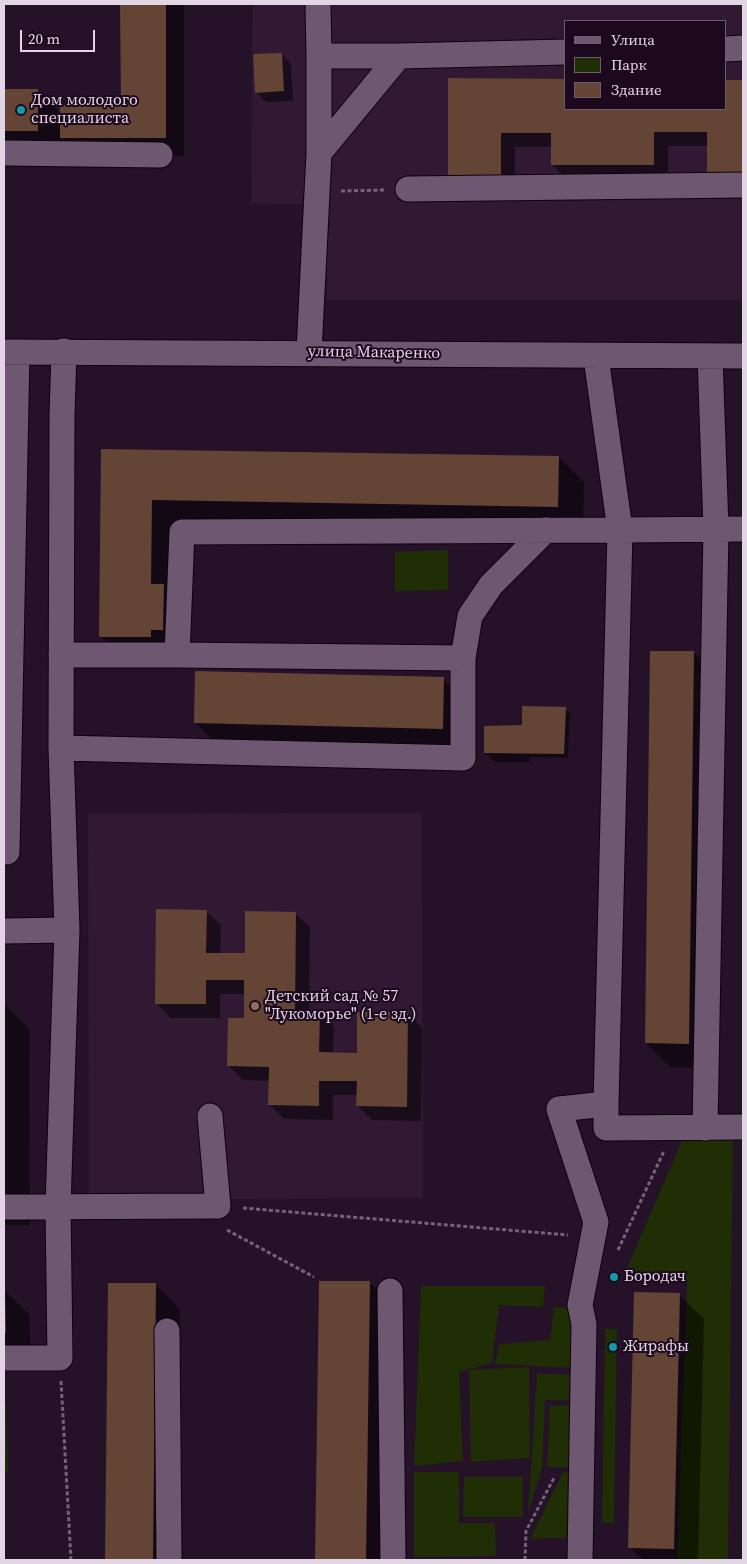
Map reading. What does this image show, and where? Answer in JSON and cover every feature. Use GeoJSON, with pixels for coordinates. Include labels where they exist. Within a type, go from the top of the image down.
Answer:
{"type":"FeatureCollection","features":[{"type":"Feature","properties":{"kind":"street"},"geometry":{"type":"LineString","coordinates":[[309,352],[319,153],[318,4]]}},
{"type":"Feature","properties":{"kind":"street"},"geometry":{"type":"LineString","coordinates":[[727,48],[743,48]]}},
{"type":"Feature","properties":{"kind":"street"},"geometry":{"type":"LineString","coordinates":[[319,56],[564,52]]}},
{"type":"Feature","properties":{"kind":"street"},"geometry":{"type":"LineString","coordinates":[[319,153],[399,56]]}},
{"type":"Feature","properties":{"kind":"street"},"geometry":{"type":"LineString","coordinates":[[4,153],[160,155]]}},
{"type":"Feature","properties":{"kind":"street"},"geometry":{"type":"LineString","coordinates":[[408,189],[743,185]]}},
{"type":"Feature","properties":{"kind":"street"},"geometry":{"type":"LineString","coordinates":[[4,1358],[60,1358],[58,1206],[67,930],[60,748],[64,351]]}},
{"type":"Feature","properties":{"kind":"street"},"geometry":{"type":"LineString","coordinates":[[8,852],[10,352]]}},
{"type":"Feature","properties":{"kind":"street","name":"улица Макаренко"},"geometry":{"type":"LineString","coordinates":[[10,352],[309,352],[596,357],[743,356]]}},
{"type":"Feature","properties":{"kind":"street"},"geometry":{"type":"LineString","coordinates":[[705,1128],[716,529],[710,356]]}},
{"type":"Feature","properties":{"kind":"street"},"geometry":{"type":"LineString","coordinates":[[596,357],[620,530],[606,1128],[743,1127]]}},
{"type":"Feature","properties":{"kind":"street"},"geometry":{"type":"LineString","coordinates":[[60,748],[463,758],[463,658],[470,616],[491,585],[546,530]]}},
{"type":"Feature","properties":{"kind":"street"},"geometry":{"type":"LineString","coordinates":[[176,655],[182,532],[743,530]]}},
{"type":"Feature","properties":{"kind":"street"},"geometry":{"type":"LineString","coordinates":[[61,655],[463,658]]}},
{"type":"Feature","properties":{"kind":"street"},"geometry":{"type":"LineString","coordinates":[[4,931],[67,930]]}},
{"type":"Feature","properties":{"kind":"street"},"geometry":{"type":"LineString","coordinates":[[580,1560],[584,1324],[580,1305],[596,1222],[559,1109],[606,1104]]}},
{"type":"Feature","properties":{"kind":"street"},"geometry":{"type":"LineString","coordinates":[[4,1207],[218,1206],[210,1116]]}},
{"type":"Feature","properties":{"kind":"street"},"geometry":{"type":"LineString","coordinates":[[390,1290],[393,1560]]}},
{"type":"Feature","properties":{"kind":"street"},"geometry":{"type":"LineString","coordinates":[[167,1331],[169,1560]]}},
{"type":"Feature","properties":{"kind":"path"},"geometry":{"type":"LineString","coordinates":[[316,192],[408,189]]}},
{"type":"Feature","properties":{"kind":"path"},"geometry":{"type":"LineString","coordinates":[[617,1253],[674,1128]]}},
{"type":"Feature","properties":{"kind":"path"},"geometry":{"type":"LineString","coordinates":[[218,1206],[593,1237]]}},
{"type":"Feature","properties":{"kind":"path"},"geometry":{"type":"LineString","coordinates":[[226,1230],[314,1277]]}},
{"type":"Feature","properties":{"kind":"path"},"geometry":{"type":"LineString","coordinates":[[60,1358],[71,1560]]}},
{"type":"Feature","properties":{"kind":"path"},"geometry":{"type":"LineString","coordinates":[[525,1560],[526,1531],[556,1475]]}},
{"type":"Feature","properties":{"kind":"shaded area"},"geometry":{"type":"Polygon","coordinates":[[[253,4],[743,4],[743,300],[327,300],[326,205],[251,203],[253,4]]]}},
{"type":"Feature","properties":{"kind":"shaded area","name":"Детский сад № 57 \"Лукоморье\" (1-е зд.)"},"geometry":{"type":"Polygon","coordinates":[[[422,813],[423,1198],[89,1200],[88,814],[422,813]]]}},
{"type":"Feature","properties":{"kind":"green space"},"geometry":{"type":"Polygon","coordinates":[[[448,550],[448,590],[395,591],[395,552],[448,550]]]}},
{"type":"Feature","properties":{"kind":"green space"},"geometry":{"type":"Polygon","coordinates":[[[684,1136],[733,1136],[728,1560],[677,1560],[687,1283],[624,1275],[684,1136]]]}},
{"type":"Feature","properties":{"kind":"green space"},"geometry":{"type":"Polygon","coordinates":[[[421,1286],[545,1286],[543,1307],[499,1305],[492,1363],[459,1372],[463,1461],[414,1466],[421,1286]]]}},
{"type":"Feature","properties":{"kind":"green space"},"geometry":{"type":"Polygon","coordinates":[[[554,1307],[596,1309],[593,1369],[495,1364],[499,1344],[550,1340],[554,1307]]]}},
{"type":"Feature","properties":{"kind":"green space"},"geometry":{"type":"Polygon","coordinates":[[[605,1329],[617,1329],[614,1523],[602,1522],[605,1329]]]}},
{"type":"Feature","properties":{"kind":"green space"},"geometry":{"type":"Polygon","coordinates":[[[529,1367],[530,1458],[471,1462],[469,1370],[529,1367]]]}},
{"type":"Feature","properties":{"kind":"green space"},"geometry":{"type":"Polygon","coordinates":[[[537,1374],[577,1375],[577,1401],[545,1400],[542,1468],[528,1514],[537,1374]]]}},
{"type":"Feature","properties":{"kind":"green space"},"geometry":{"type":"Polygon","coordinates":[[[573,1405],[571,1467],[547,1467],[550,1406],[573,1405]]]}},
{"type":"Feature","properties":{"kind":"green space"},"geometry":{"type":"Polygon","coordinates":[[[4,1406],[6,1406],[8,1472],[4,1472],[4,1406]]]}},
{"type":"Feature","properties":{"kind":"green space"},"geometry":{"type":"Polygon","coordinates":[[[414,1472],[459,1472],[459,1523],[495,1523],[496,1556],[414,1557],[414,1472]]]}},
{"type":"Feature","properties":{"kind":"green space"},"geometry":{"type":"Polygon","coordinates":[[[563,1472],[576,1473],[576,1537],[530,1539],[563,1472]]]}},
{"type":"Feature","properties":{"kind":"green space"},"geometry":{"type":"Polygon","coordinates":[[[464,1477],[523,1477],[523,1517],[463,1517],[464,1477]]]}},
{"type":"Feature","properties":{"kind":"building"},"geometry":{"type":"Polygon","coordinates":[[[120,4],[166,4],[166,138],[60,138],[60,105],[121,104],[120,4]]]}},
{"type":"Feature","properties":{"kind":"building"},"geometry":{"type":"Polygon","coordinates":[[[282,53],[284,91],[255,93],[253,54],[282,53]]]}},
{"type":"Feature","properties":{"kind":"building"},"geometry":{"type":"Polygon","coordinates":[[[448,78],[564,79],[564,110],[727,110],[727,80],[743,80],[743,182],[707,181],[707,132],[654,132],[654,165],[551,165],[551,133],[501,133],[501,183],[448,183],[448,78]]]}},
{"type":"Feature","properties":{"kind":"building","name":"Дом молодого специалиста"},"geometry":{"type":"Polygon","coordinates":[[[4,89],[38,89],[38,131],[4,131],[4,89]]]}},
{"type":"Feature","properties":{"kind":"building"},"geometry":{"type":"Polygon","coordinates":[[[101,449],[559,456],[558,507],[152,500],[151,584],[164,584],[163,630],[151,630],[151,637],[99,637],[101,449]]]}},
{"type":"Feature","properties":{"kind":"building"},"geometry":{"type":"Polygon","coordinates":[[[650,651],[694,651],[689,1044],[645,1043],[650,651]]]}},
{"type":"Feature","properties":{"kind":"building"},"geometry":{"type":"Polygon","coordinates":[[[195,671],[444,677],[443,729],[194,723],[195,671]]]}},
{"type":"Feature","properties":{"kind":"building"},"geometry":{"type":"Polygon","coordinates":[[[522,706],[566,707],[564,754],[484,753],[484,726],[522,725],[522,706]]]}},
{"type":"Feature","properties":{"kind":"building"},"geometry":{"type":"Polygon","coordinates":[[[156,909],[207,910],[206,953],[245,953],[245,911],[296,912],[295,1011],[320,1011],[319,1052],[357,1053],[357,1012],[408,1012],[407,1107],[356,1106],[357,1081],[319,1081],[319,1106],[268,1105],[269,1067],[227,1066],[228,1018],[244,1018],[244,980],[206,980],[206,1004],[155,1004],[156,909]]]}},
{"type":"Feature","properties":{"kind":"building"},"geometry":{"type":"Polygon","coordinates":[[[319,1281],[370,1281],[366,1560],[315,1560],[319,1281]]]}},
{"type":"Feature","properties":{"kind":"building"},"geometry":{"type":"Polygon","coordinates":[[[108,1283],[156,1283],[153,1560],[105,1560],[108,1283]]]}},
{"type":"Feature","properties":{"kind":"building"},"geometry":{"type":"Polygon","coordinates":[[[5,1292],[6,1333],[4,1333],[5,1292]]]}},
{"type":"Feature","properties":{"kind":"building"},"geometry":{"type":"Polygon","coordinates":[[[634,1292],[680,1293],[674,1549],[628,1548],[634,1292]]]}},
{"type":"Feature","properties":{"kind":"place","name":"Дом молодого специалиста"},"geometry":{"type":"Point","coordinates":[21,110]}},
{"type":"Feature","properties":{"kind":"place","name":"Детский сад № 57 \"Лукоморье\" (1-е зд.)"},"geometry":{"type":"Point","coordinates":[255,1006]}},
{"type":"Feature","properties":{"kind":"place","name":"Бородач"},"geometry":{"type":"Point","coordinates":[614,1277]}},
{"type":"Feature","properties":{"kind":"place","name":"Жирафы"},"geometry":{"type":"Point","coordinates":[613,1347]}}]}
